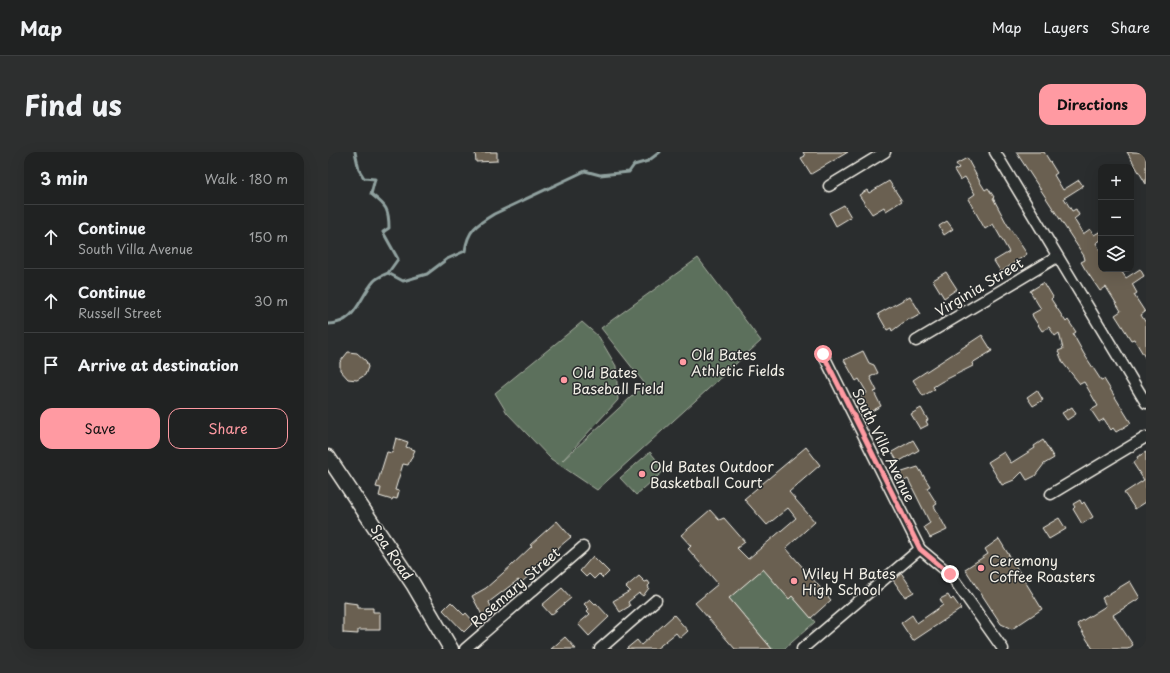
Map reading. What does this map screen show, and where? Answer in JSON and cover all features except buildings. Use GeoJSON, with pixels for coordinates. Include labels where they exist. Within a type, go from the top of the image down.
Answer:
{"type":"FeatureCollection","features":[{"type":"Feature","properties":{"kind":"main road","name":"Spa Road"},"geometry":{"type":"LineString","coordinates":[[328,457],[413,584],[451,649]]}},
{"type":"Feature","properties":{"kind":"street"},"geometry":{"type":"LineString","coordinates":[[829,186],[885,152]]}},
{"type":"Feature","properties":{"kind":"street"},"geometry":{"type":"LineString","coordinates":[[995,152],[1056,257],[1146,403]]}},
{"type":"Feature","properties":{"kind":"street","name":"Virginia Street"},"geometry":{"type":"LineString","coordinates":[[916,341],[1056,257]]}},
{"type":"Feature","properties":{"kind":"street","name":"South Villa Avenue"},"geometry":{"type":"LineString","coordinates":[[823,354],[920,549]]}},
{"type":"Feature","properties":{"kind":"street"},"geometry":{"type":"LineString","coordinates":[[1051,494],[1146,437]]}},
{"type":"Feature","properties":{"kind":"street","name":"Rosemary Street"},"geometry":{"type":"LineString","coordinates":[[466,649],[583,547]]}},
{"type":"Feature","properties":{"kind":"street"},"geometry":{"type":"LineString","coordinates":[[802,649],[920,549],[950,574],[1003,649]]}},
{"type":"Feature","properties":{"kind":"street"},"geometry":{"type":"LineString","coordinates":[[600,649],[656,600]]}},
{"type":"Feature","properties":{"kind":"green space","name":"Old Bates Athletic Fields"},"geometry":{"type":"Polygon","coordinates":[[[698,258],[761,341],[597,490],[551,459],[507,413],[495,393],[582,322],[599,337],[616,366],[618,400],[562,461],[645,384],[601,328],[698,258]]]}},
{"type":"Feature","properties":{"kind":"green space","name":"Old Bates Outdoor Basketball Court"},"geometry":{"type":"Polygon","coordinates":[[[650,452],[665,470],[636,495],[620,478],[650,452]]]}},
{"type":"Feature","properties":{"kind":"green space"},"geometry":{"type":"Polygon","coordinates":[[[766,566],[789,598],[792,596],[815,622],[784,649],[772,649],[729,598],[766,566]]]}},
{"type":"Feature","properties":{"kind":"waterway"},"geometry":{"type":"LineString","coordinates":[[355,152],[359,170],[364,178],[375,179],[371,194],[386,208],[389,228],[383,232],[398,259],[388,273]]}},
{"type":"Feature","properties":{"kind":"waterway"},"geometry":{"type":"LineString","coordinates":[[328,324],[345,320],[351,315],[374,281],[379,277],[388,273],[403,281],[427,274],[447,259],[465,251],[468,238],[474,229],[482,221],[494,214],[585,171],[600,175],[629,172],[634,165],[648,161],[660,152]]}},
{"type":"Feature","properties":{"kind":"place","name":"Old Bates Athletic Fields"},"geometry":{"type":"Point","coordinates":[683,362]}},
{"type":"Feature","properties":{"kind":"place","name":"Old Bates Baseball Field"},"geometry":{"type":"Point","coordinates":[564,380]}},
{"type":"Feature","properties":{"kind":"place","name":"Old Bates Outdoor Basketball Court"},"geometry":{"type":"Point","coordinates":[642,474]}},
{"type":"Feature","properties":{"kind":"place","name":"Ceremony Coffee Roasters"},"geometry":{"type":"Point","coordinates":[981,568]}},
{"type":"Feature","properties":{"kind":"place","name":"Wiley H Bates High School"},"geometry":{"type":"Point","coordinates":[794,581]}},
{"type":"Feature","properties":{"kind":"route"},"geometry":{"type":"LineString","coordinates":[[823,354],[920,549],[950,574]]}}]}
